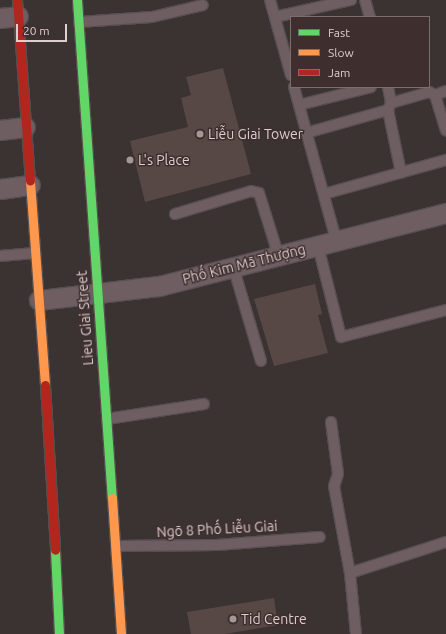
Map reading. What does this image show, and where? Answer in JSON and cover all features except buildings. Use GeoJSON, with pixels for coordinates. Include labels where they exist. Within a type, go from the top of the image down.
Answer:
{"type":"FeatureCollection","features":[{"type":"Feature","properties":{"kind":"main road","name":"Lieu Giai Street"},"geometry":{"type":"LineString","coordinates":[[77,0],[121,634]]}},
{"type":"Feature","properties":{"kind":"main road"},"geometry":{"type":"LineString","coordinates":[[12,12],[26,127],[48,421],[59,634]]}},
{"type":"Feature","properties":{"kind":"street"},"geometry":{"type":"LineString","coordinates":[[0,130],[26,127]]}},
{"type":"Feature","properties":{"kind":"street"},"geometry":{"type":"LineString","coordinates":[[0,189],[30,185]]}},
{"type":"Feature","properties":{"kind":"street","name":"Phố Kim Mã Thượng"},"geometry":{"type":"LineString","coordinates":[[39,300],[159,286],[278,254],[318,246],[336,239],[446,213]]}},
{"type":"Feature","properties":{"kind":"lane"},"geometry":{"type":"LineString","coordinates":[[270,0],[290,70]]}},
{"type":"Feature","properties":{"kind":"lane"},"geometry":{"type":"LineString","coordinates":[[275,17],[351,0]]}},
{"type":"Feature","properties":{"kind":"lane"},"geometry":{"type":"LineString","coordinates":[[365,0],[370,16]]}},
{"type":"Feature","properties":{"kind":"lane"},"geometry":{"type":"LineString","coordinates":[[78,22],[152,17],[203,5]]}},
{"type":"Feature","properties":{"kind":"lane"},"geometry":{"type":"LineString","coordinates":[[294,88],[336,239]]}},
{"type":"Feature","properties":{"kind":"lane"},"geometry":{"type":"LineString","coordinates":[[299,105],[367,88]]}},
{"type":"Feature","properties":{"kind":"lane"},"geometry":{"type":"LineString","coordinates":[[388,88],[401,173]]}},
{"type":"Feature","properties":{"kind":"lane"},"geometry":{"type":"LineString","coordinates":[[306,133],[429,92],[435,94],[446,91]]}},
{"type":"Feature","properties":{"kind":"lane"},"geometry":{"type":"LineString","coordinates":[[435,94],[446,130]]}},
{"type":"Feature","properties":{"kind":"lane"},"geometry":{"type":"LineString","coordinates":[[324,194],[446,160]]}},
{"type":"Feature","properties":{"kind":"lane"},"geometry":{"type":"LineString","coordinates":[[175,214],[251,191],[258,193],[278,254]]}},
{"type":"Feature","properties":{"kind":"lane"},"geometry":{"type":"LineString","coordinates":[[318,246],[341,337],[446,310]]}},
{"type":"Feature","properties":{"kind":"lane"},"geometry":{"type":"LineString","coordinates":[[0,256],[35,253]]}},
{"type":"Feature","properties":{"kind":"lane"},"geometry":{"type":"LineString","coordinates":[[234,266],[261,361]]}},
{"type":"Feature","properties":{"kind":"lane"},"geometry":{"type":"LineString","coordinates":[[107,419],[204,404]]}},
{"type":"Feature","properties":{"kind":"lane"},"geometry":{"type":"LineString","coordinates":[[331,422],[338,474],[334,486],[350,574],[356,634]]}},
{"type":"Feature","properties":{"kind":"lane","name":"Ngõ 8 Phố Liễu Giai"},"geometry":{"type":"LineString","coordinates":[[116,546],[217,545],[320,537]]}},
{"type":"Feature","properties":{"kind":"lane"},"geometry":{"type":"LineString","coordinates":[[350,574],[446,542]]}},
{"type":"Feature","properties":{"kind":"traffic: fast"},"geometry":{"type":"LineString","coordinates":[[77,0],[112,498]]}},
{"type":"Feature","properties":{"kind":"traffic: fast"},"geometry":{"type":"LineString","coordinates":[[55,550],[59,634]]}},
{"type":"Feature","properties":{"kind":"traffic: slow"},"geometry":{"type":"LineString","coordinates":[[30,181],[45,385]]}},
{"type":"Feature","properties":{"kind":"traffic: slow"},"geometry":{"type":"LineString","coordinates":[[112,498],[121,634]]}},
{"type":"Feature","properties":{"kind":"traffic: jam"},"geometry":{"type":"LineString","coordinates":[[17,0],[30,181]]}},
{"type":"Feature","properties":{"kind":"traffic: jam"},"geometry":{"type":"LineString","coordinates":[[45,385],[55,550]]}},
{"type":"Feature","properties":{"kind":"place","name":"Liễu Giai Tower"},"geometry":{"type":"Point","coordinates":[200,134]}},
{"type":"Feature","properties":{"kind":"place","name":"L's Place"},"geometry":{"type":"Point","coordinates":[130,160]}},
{"type":"Feature","properties":{"kind":"place","name":"Tid Centre"},"geometry":{"type":"Point","coordinates":[233,619]}}]}
